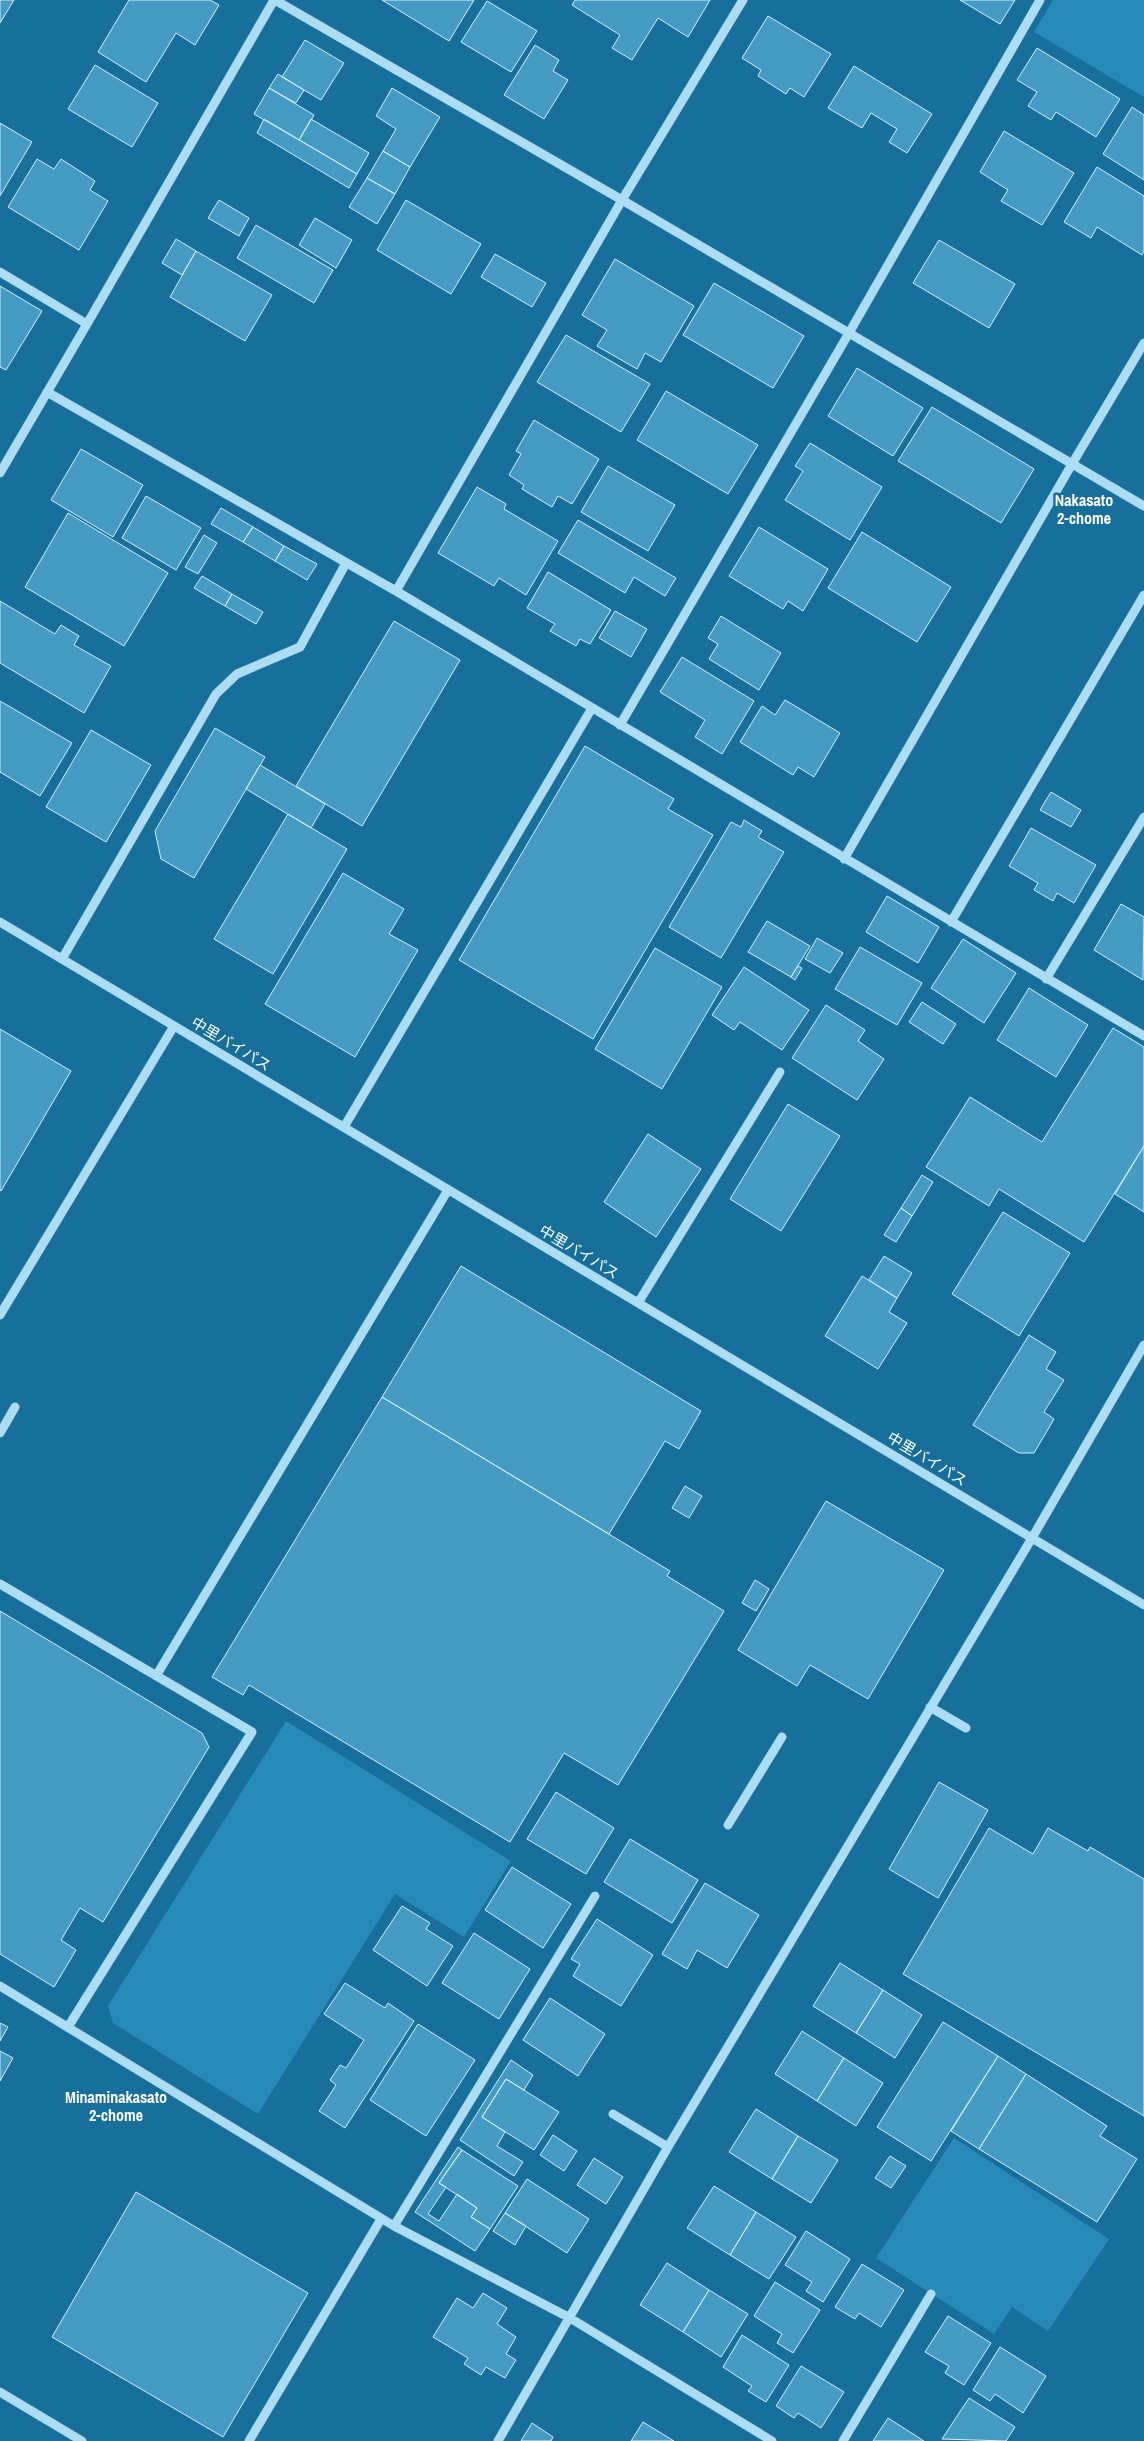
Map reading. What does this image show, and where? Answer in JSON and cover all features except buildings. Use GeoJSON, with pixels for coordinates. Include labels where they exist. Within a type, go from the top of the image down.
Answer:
{"type":"FeatureCollection","features":[{"type":"Feature","properties":{"kind":"street"},"geometry":{"type":"LineString","coordinates":[[0,473],[274,0],[622,200],[1144,506]]}},
{"type":"Feature","properties":{"kind":"street"},"geometry":{"type":"LineString","coordinates":[[396,591],[622,200],[743,0]]}},
{"type":"Feature","properties":{"kind":"street"},"geometry":{"type":"LineString","coordinates":[[620,725],[849,333],[1040,0]]}},
{"type":"Feature","properties":{"kind":"street"},"geometry":{"type":"LineString","coordinates":[[0,272],[87,324]]}},
{"type":"Feature","properties":{"kind":"street"},"geometry":{"type":"LineString","coordinates":[[844,859],[1144,343]]}},
{"type":"Feature","properties":{"kind":"street"},"geometry":{"type":"LineString","coordinates":[[47,392],[396,591],[1144,1036]]}},
{"type":"Feature","properties":{"kind":"street"},"geometry":{"type":"LineString","coordinates":[[62,959],[216,694],[237,674],[300,647],[346,563]]}},
{"type":"Feature","properties":{"kind":"street"},"geometry":{"type":"LineString","coordinates":[[951,922],[1144,596]]}},
{"type":"Feature","properties":{"kind":"street"},"geometry":{"type":"LineString","coordinates":[[344,1128],[592,708]]}},
{"type":"Feature","properties":{"kind":"street"},"geometry":{"type":"LineString","coordinates":[[1046,979],[1144,817]]}},
{"type":"Feature","properties":{"kind":"street","name":"中里バイパス"},"geometry":{"type":"LineString","coordinates":[[0,922],[1144,1605]]}},
{"type":"Feature","properties":{"kind":"street"},"geometry":{"type":"LineString","coordinates":[[0,1315],[174,1026]]}},
{"type":"Feature","properties":{"kind":"street"},"geometry":{"type":"LineString","coordinates":[[638,1303],[780,1072]]}},
{"type":"Feature","properties":{"kind":"street"},"geometry":{"type":"LineString","coordinates":[[156,1676],[448,1190]]}},
{"type":"Feature","properties":{"kind":"street"},"geometry":{"type":"LineString","coordinates":[[498,2441],[668,2147],[1032,1538],[1144,1345]]}},
{"type":"Feature","properties":{"kind":"street"},"geometry":{"type":"LineString","coordinates":[[0,1432],[15,1407]]}},
{"type":"Feature","properties":{"kind":"street"},"geometry":{"type":"LineString","coordinates":[[0,1584],[252,1732],[68,2026]]}},
{"type":"Feature","properties":{"kind":"street"},"geometry":{"type":"LineString","coordinates":[[930,1707],[966,1728]]}},
{"type":"Feature","properties":{"kind":"street"},"geometry":{"type":"LineString","coordinates":[[728,1825],[782,1738]]}},
{"type":"Feature","properties":{"kind":"street"},"geometry":{"type":"LineString","coordinates":[[394,2226],[595,1896]]}},
{"type":"Feature","properties":{"kind":"street"},"geometry":{"type":"LineString","coordinates":[[0,1986],[382,2219],[570,2318],[772,2441]]}},
{"type":"Feature","properties":{"kind":"street"},"geometry":{"type":"LineString","coordinates":[[614,2114],[668,2147]]}},
{"type":"Feature","properties":{"kind":"street"},"geometry":{"type":"LineString","coordinates":[[249,2441],[382,2219]]}},
{"type":"Feature","properties":{"kind":"street"},"geometry":{"type":"LineString","coordinates":[[843,2441],[931,2294]]}},
{"type":"Feature","properties":{"kind":"street"},"geometry":{"type":"LineString","coordinates":[[0,2392],[82,2441]]}},
{"type":"Feature","properties":{"kind":"shaded area"},"geometry":{"type":"Polygon","coordinates":[[[1053,0],[1144,0],[1144,97],[1034,32],[1053,0]]]}},
{"type":"Feature","properties":{"kind":"shaded area"},"geometry":{"type":"Polygon","coordinates":[[[286,1721],[511,1861],[464,1937],[395,1894],[258,2114],[113,2023],[108,2006],[286,1721]]]}},
{"type":"Feature","properties":{"kind":"shaded area"},"geometry":{"type":"Polygon","coordinates":[[[954,2138],[1109,2239],[1048,2331],[1012,2307],[994,2334],[876,2258],[954,2138]]]}},
{"type":"Feature","properties":{"kind":"district","name":"Nakasato 2-chome"},"geometry":{"type":"Point","coordinates":[1084,509]}},
{"type":"Feature","properties":{"kind":"district","name":"Minaminakasato 2-chome"},"geometry":{"type":"Point","coordinates":[116,2106]}}]}
